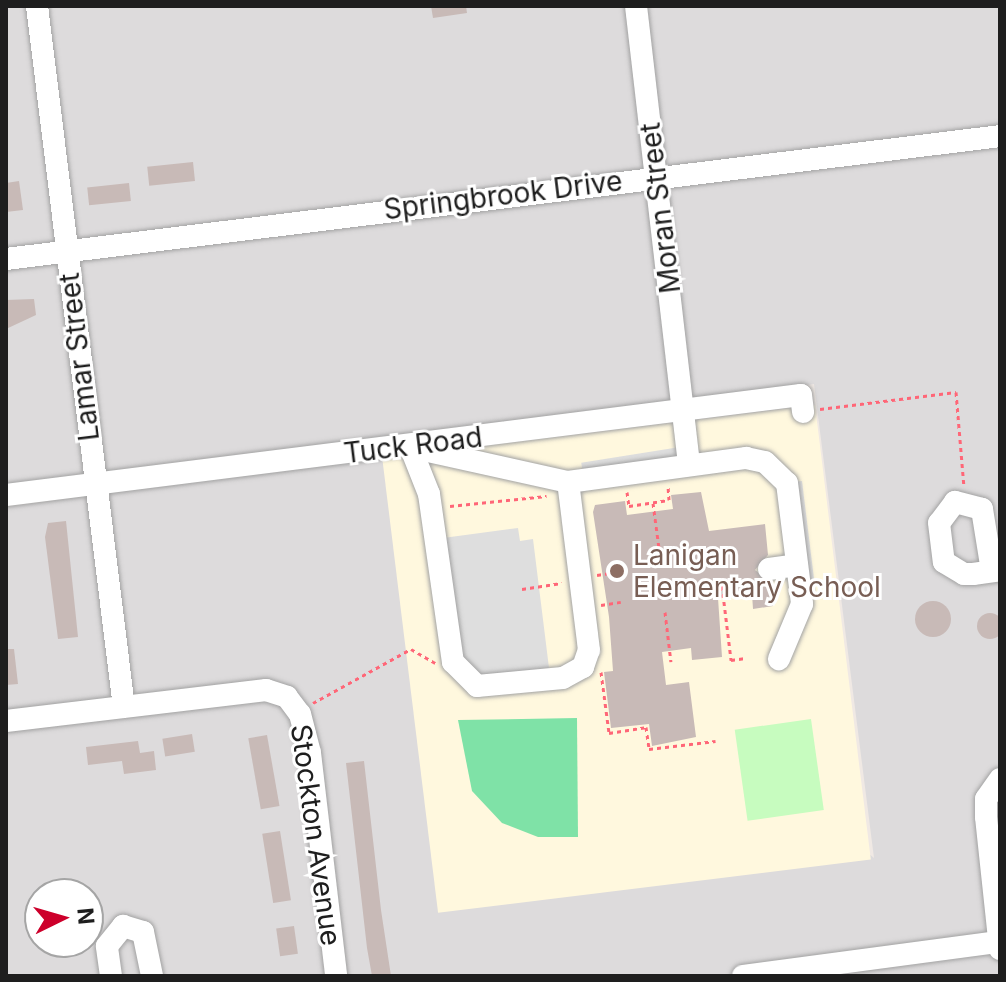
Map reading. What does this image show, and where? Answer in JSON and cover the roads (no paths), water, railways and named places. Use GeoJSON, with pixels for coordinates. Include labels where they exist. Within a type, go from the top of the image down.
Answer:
{"type":"FeatureCollection","features":[{"type":"Feature","properties":{"kind":"street","name":"Lamar Street"},"geometry":{"type":"LineString","coordinates":[[37,6],[93,484],[124,707]]}},
{"type":"Feature","properties":{"kind":"street","name":"Moran Street"},"geometry":{"type":"LineString","coordinates":[[636,6],[689,465]]}},
{"type":"Feature","properties":{"kind":"street","name":"Springbrook Drive"},"geometry":{"type":"LineString","coordinates":[[6,259],[656,176],[1000,136]]}},
{"type":"Feature","properties":{"kind":"street","name":"Tuck Road"},"geometry":{"type":"LineString","coordinates":[[6,495],[801,395],[803,411]]}},
{"type":"Feature","properties":{"kind":"street"},"geometry":{"type":"LineString","coordinates":[[410,446],[569,488],[689,465],[755,459],[778,472],[787,483],[802,604],[779,659]]}},
{"type":"Feature","properties":{"kind":"street"},"geometry":{"type":"LineString","coordinates":[[410,446],[432,508],[453,662],[462,679],[491,687],[563,678],[583,667],[589,650],[569,488]]}},
{"type":"Feature","properties":{"kind":"street"},"geometry":{"type":"LineString","coordinates":[[955,502],[968,502],[986,518],[996,571],[964,574],[944,562],[943,514],[955,502]]}},
{"type":"Feature","properties":{"kind":"street"},"geometry":{"type":"LineString","coordinates":[[769,569],[797,565]]}},
{"type":"Feature","properties":{"kind":"street","name":"Stockton Avenue"},"geometry":{"type":"LineString","coordinates":[[124,707],[266,690],[293,706],[336,976]]}},
{"type":"Feature","properties":{"kind":"street"},"geometry":{"type":"LineString","coordinates":[[6,721],[124,707]]}},
{"type":"Feature","properties":{"kind":"street"},"geometry":{"type":"LineString","coordinates":[[1000,779],[986,799],[1000,949]]}},
{"type":"Feature","properties":{"kind":"street"},"geometry":{"type":"LineString","coordinates":[[111,976],[107,946],[123,926],[143,932],[152,976]]}},
{"type":"Feature","properties":{"kind":"street"},"geometry":{"type":"LineString","coordinates":[[743,976],[999,942]]}},
{"type":"Feature","properties":{"kind":"place","name":"Lanigan Elementary School"},"geometry":{"type":"Point","coordinates":[617,571]}}]}
